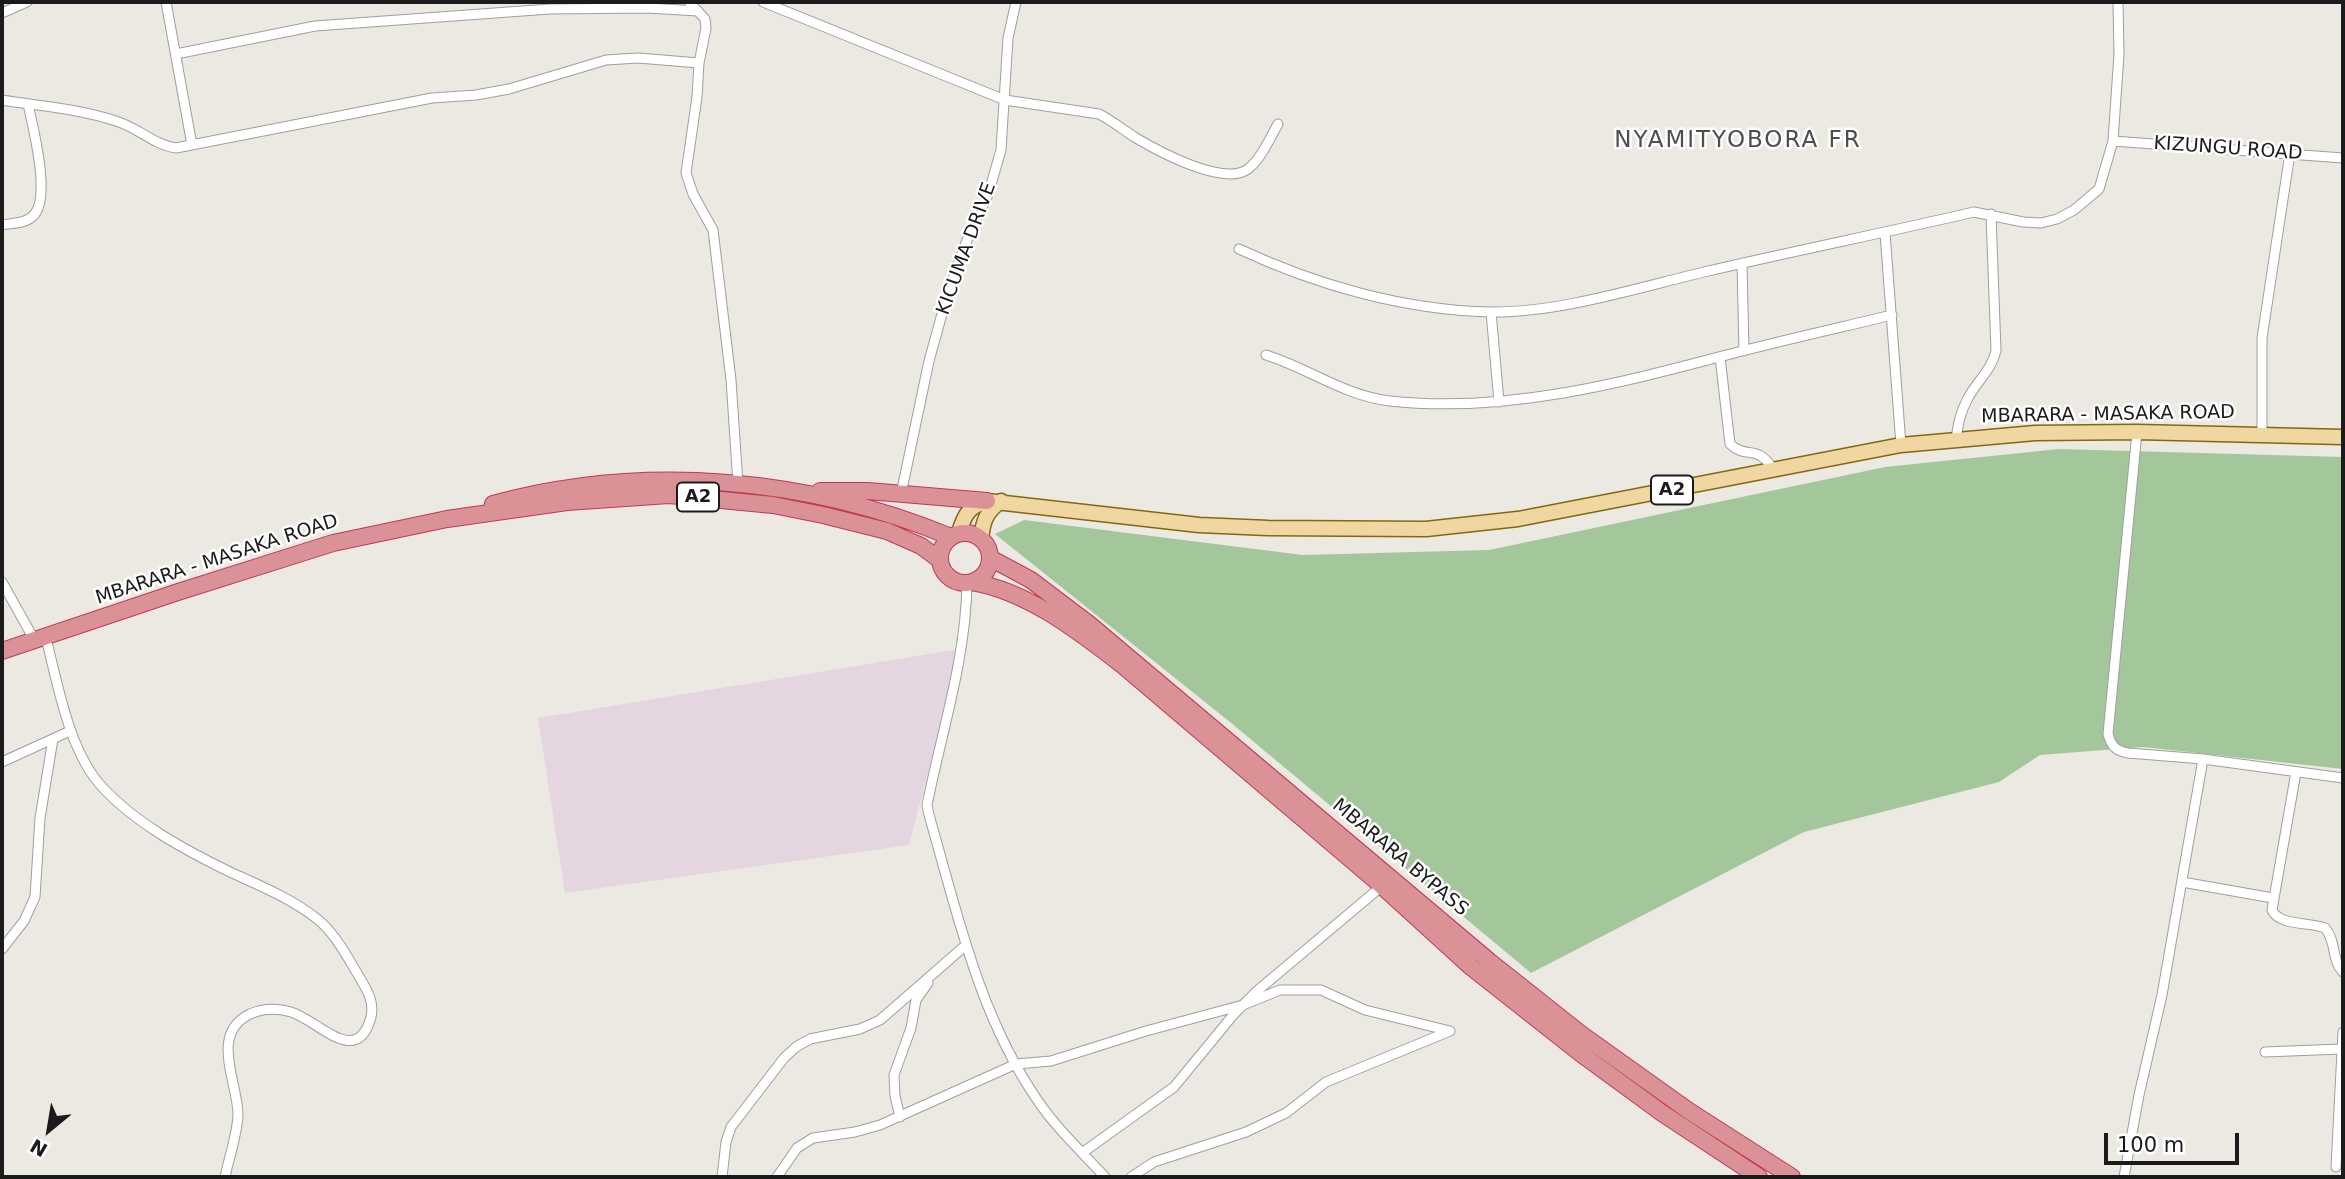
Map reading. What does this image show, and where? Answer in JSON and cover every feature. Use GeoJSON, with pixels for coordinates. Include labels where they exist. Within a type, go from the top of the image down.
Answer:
{"type":"FeatureCollection","features":[{"type":"Feature","properties":{"kind":"highway","name":"MBARARA - MASAKA ROAD"},"geometry":{"type":"LineString","coordinates":[[447,519],[534,493],[579,486],[626,481],[738,484],[796,492],[865,508],[955,535]]}},
{"type":"Feature","properties":{"kind":"highway","name":"A2"},"geometry":{"type":"LineString","coordinates":[[796,492],[869,491],[994,501]]}},
{"type":"Feature","properties":{"kind":"highway"},"geometry":{"type":"LineString","coordinates":[[865,508],[863,496],[869,491]]}},
{"type":"Feature","properties":{"kind":"highway","name":"MBARARA - MASAKA ROAD"},"geometry":{"type":"LineString","coordinates":[[2,651],[333,543],[447,519],[579,501],[669,495],[773,505],[887,531],[921,546],[940,559]]}},
{"type":"Feature","properties":{"kind":"highway","name":"A2"},"geometry":{"type":"LineString","coordinates":[[955,535],[971,533],[981,539]]}},
{"type":"Feature","properties":{"kind":"highway"},"geometry":{"type":"LineString","coordinates":[[940,559],[943,547],[955,535]]}},
{"type":"Feature","properties":{"kind":"highway"},"geometry":{"type":"LineString","coordinates":[[969,582],[985,573],[990,558],[987,545],[981,539]]}},
{"type":"Feature","properties":{"kind":"highway","name":"MBARARA BYPASS"},"geometry":{"type":"LineString","coordinates":[[990,558],[1031,580],[1089,624],[1489,961],[1581,1034],[1689,1111],[1792,1177]]}},
{"type":"Feature","properties":{"kind":"highway","name":"A2"},"geometry":{"type":"LineString","coordinates":[[940,559],[948,575],[959,582],[969,582]]}},
{"type":"Feature","properties":{"kind":"highway","name":"MBARARA BYPASS"},"geometry":{"type":"LineString","coordinates":[[969,582],[990,585],[1031,604],[1087,638],[1167,702],[1382,886],[1471,967],[1580,1053],[1662,1113],[1759,1177]]}},
{"type":"Feature","properties":{"kind":"main road","name":"MBARARA - MASAKA ROAD"},"geometry":{"type":"LineString","coordinates":[[994,501],[1199,524],[1268,528],[1426,529],[1518,519],[1901,444],[2035,433],[2137,432],[2343,437]]}},
{"type":"Feature","properties":{"kind":"main road"},"geometry":{"type":"LineString","coordinates":[[955,535],[970,508],[994,501]]}},
{"type":"Feature","properties":{"kind":"main road"},"geometry":{"type":"LineString","coordinates":[[981,539],[983,521],[994,501]]}},
{"type":"Feature","properties":{"kind":"street"},"geometry":{"type":"LineString","coordinates":[[2,13],[27,2]]}},
{"type":"Feature","properties":{"kind":"street"},"geometry":{"type":"LineString","coordinates":[[166,2],[192,145]]}},
{"type":"Feature","properties":{"kind":"street"},"geometry":{"type":"LineString","coordinates":[[689,2],[705,19],[706,28],[699,63],[686,173],[692,194],[713,230],[731,380],[738,484]]}},
{"type":"Feature","properties":{"kind":"street"},"geometry":{"type":"LineString","coordinates":[[763,2],[1005,100],[1099,114],[1135,138],[1177,159],[1216,173],[1234,174],[1247,170],[1278,124]]}},
{"type":"Feature","properties":{"kind":"street","name":"KICUMA DRIVE"},"geometry":{"type":"LineString","coordinates":[[901,494],[929,361],[948,292],[970,232],[988,195],[1001,150],[1008,38],[1016,2]]}},
{"type":"Feature","properties":{"kind":"street"},"geometry":{"type":"LineString","coordinates":[[1239,249],[1279,268],[1382,298],[1425,307],[1492,312],[1574,302],[1974,212],[2023,222],[2041,223],[2057,219],[2074,210],[2099,189],[2113,141],[2119,54],[2119,2]]}},
{"type":"Feature","properties":{"kind":"street"},"geometry":{"type":"LineString","coordinates":[[176,54],[315,26],[550,9],[648,8],[698,11]]}},
{"type":"Feature","properties":{"kind":"street"},"geometry":{"type":"LineString","coordinates":[[2,100],[106,118],[136,129],[166,146],[176,148],[432,98],[476,95],[509,89],[606,60],[638,58],[699,63]]}},
{"type":"Feature","properties":{"kind":"street"},"geometry":{"type":"LineString","coordinates":[[2,225],[24,221],[34,215],[39,205],[41,186],[28,104]]}},
{"type":"Feature","properties":{"kind":"street","name":"KIZUNGU ROAD"},"geometry":{"type":"LineString","coordinates":[[2113,141],[2343,158]]}},
{"type":"Feature","properties":{"kind":"street"},"geometry":{"type":"LineString","coordinates":[[2262,435],[2262,338],[2290,153]]}},
{"type":"Feature","properties":{"kind":"street"},"geometry":{"type":"LineString","coordinates":[[1956,439],[1963,408],[1993,363],[1996,351],[1991,214]]}},
{"type":"Feature","properties":{"kind":"street"},"geometry":{"type":"LineString","coordinates":[[1885,233],[1901,444]]}},
{"type":"Feature","properties":{"kind":"street"},"geometry":{"type":"LineString","coordinates":[[1742,263],[1744,351]]}},
{"type":"Feature","properties":{"kind":"street"},"geometry":{"type":"LineString","coordinates":[[1492,312],[1499,402]]}},
{"type":"Feature","properties":{"kind":"street"},"geometry":{"type":"LineString","coordinates":[[1266,355],[1349,391],[1388,401],[1460,404],[1499,402],[1643,377],[1892,315]]}},
{"type":"Feature","properties":{"kind":"street"},"geometry":{"type":"LineString","coordinates":[[1720,357],[1730,444],[1735,449],[1763,456],[1773,470]]}},
{"type":"Feature","properties":{"kind":"street"},"geometry":{"type":"LineString","coordinates":[[2137,432],[2108,734],[2110,741],[2118,751],[2203,759],[2343,778]]}},
{"type":"Feature","properties":{"kind":"street"},"geometry":{"type":"LineString","coordinates":[[2,582],[40,639],[70,731],[93,775],[104,789],[138,819],[225,869],[280,894],[318,919],[338,942],[369,993],[373,1006],[371,1019],[363,1033],[355,1040],[339,1040],[293,1012],[273,1008],[248,1015],[235,1026],[229,1034],[227,1051],[238,1115],[225,1177]]}},
{"type":"Feature","properties":{"kind":"street"},"geometry":{"type":"LineString","coordinates":[[969,582],[962,646],[951,707],[927,804],[982,994],[1016,1064],[1038,1101],[1064,1135],[1105,1177]]}},
{"type":"Feature","properties":{"kind":"street"},"geometry":{"type":"LineString","coordinates":[[2,762],[70,731]]}},
{"type":"Feature","properties":{"kind":"street"},"geometry":{"type":"LineString","coordinates":[[2,949],[24,921],[35,897],[40,818],[53,739]]}},
{"type":"Feature","properties":{"kind":"street"},"geometry":{"type":"LineString","coordinates":[[2124,1177],[2162,995],[2203,759]]}},
{"type":"Feature","properties":{"kind":"street"},"geometry":{"type":"LineString","coordinates":[[2296,772],[2272,910],[2277,918],[2326,928],[2333,940],[2337,962],[2343,972]]}},
{"type":"Feature","properties":{"kind":"street"},"geometry":{"type":"LineString","coordinates":[[2182,882],[2273,898]]}},
{"type":"Feature","properties":{"kind":"street"},"geometry":{"type":"LineString","coordinates":[[1082,1153],[1174,1087],[1257,991],[1382,886]]}},
{"type":"Feature","properties":{"kind":"street"},"geometry":{"type":"LineString","coordinates":[[722,1177],[731,1127],[784,1058],[810,1039],[860,1029],[880,1020],[967,945]]}},
{"type":"Feature","properties":{"kind":"street"},"geometry":{"type":"LineString","coordinates":[[900,1117],[894,1075],[911,1028],[916,1000],[934,972]]}},
{"type":"Feature","properties":{"kind":"street"},"geometry":{"type":"LineString","coordinates":[[777,1177],[804,1142],[813,1138],[855,1132],[900,1117],[1016,1064],[1051,1061],[1135,1034],[1243,1005],[1280,990],[1321,990],[1365,1010],[1450,1031],[1326,1082],[1286,1113],[1246,1132],[1154,1162],[1131,1177]]}},
{"type":"Feature","properties":{"kind":"street"},"geometry":{"type":"LineString","coordinates":[[2336,1167],[2343,1032]]}},
{"type":"Feature","properties":{"kind":"street"},"geometry":{"type":"LineString","coordinates":[[2265,1052],[2341,1049]]}},
{"type":"Feature","properties":{"kind":"shaded area"},"geometry":{"type":"Polygon","coordinates":[[[960,649],[909,845],[565,893],[538,718],[960,649]]]}},
{"type":"Feature","properties":{"kind":"green space"},"geometry":{"type":"Polygon","coordinates":[[[2059,449],[2343,457],[2343,769],[2143,747],[2040,755],[1999,782],[1804,832],[1531,973],[1230,722],[995,534],[1024,520],[1303,555],[1489,550],[1885,467],[2059,449]]]}},
{"type":"Feature","properties":{"kind":"district","name":"NYAMITYOBORA FR"},"geometry":{"type":"Point","coordinates":[1738,141]}}]}
